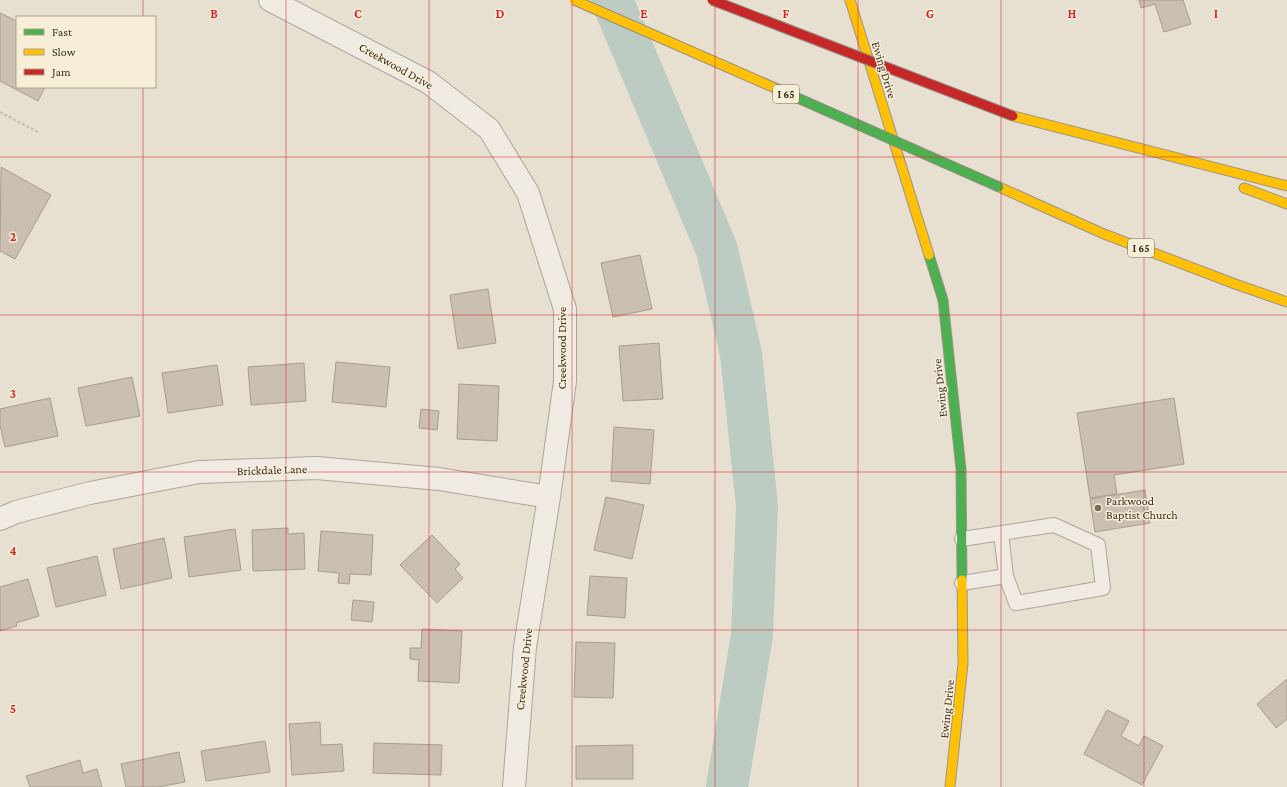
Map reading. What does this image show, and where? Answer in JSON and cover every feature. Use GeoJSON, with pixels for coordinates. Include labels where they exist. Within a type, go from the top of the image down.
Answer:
{"type":"FeatureCollection","features":[{"type":"Feature","properties":{"kind":"main road","name":"I 65"},"geometry":{"type":"LineString","coordinates":[[574,0],[1104,234],[1235,284],[1287,302]]}},
{"type":"Feature","properties":{"kind":"main road"},"geometry":{"type":"LineString","coordinates":[[712,0],[1013,116],[1132,148],[1287,186]]}},
{"type":"Feature","properties":{"kind":"main road","name":"Ewing Drive"},"geometry":{"type":"LineString","coordinates":[[850,0],[943,300],[961,468],[963,664],[950,787]]}},
{"type":"Feature","properties":{"kind":"main road"},"geometry":{"type":"LineString","coordinates":[[1132,148],[1213,177]]}},
{"type":"Feature","properties":{"kind":"main road"},"geometry":{"type":"LineString","coordinates":[[1235,185],[1287,204]]}},
{"type":"Feature","properties":{"kind":"street","name":"Creekwood Drive"},"geometry":{"type":"LineString","coordinates":[[270,0],[428,82],[489,129],[528,193],[565,309],[564,381],[549,497],[525,646],[514,787]]}},
{"type":"Feature","properties":{"kind":"street","name":"Brickdale Lane"},"geometry":{"type":"LineString","coordinates":[[0,518],[16,512],[90,494],[199,472],[317,468],[439,480],[549,497]]}},
{"type":"Feature","properties":{"kind":"lane"},"geometry":{"type":"LineString","coordinates":[[962,539],[1054,525],[1098,545],[1103,588],[1016,603],[1006,576],[1001,534]]}},
{"type":"Feature","properties":{"kind":"lane"},"geometry":{"type":"LineString","coordinates":[[962,583],[1006,576]]}},
{"type":"Feature","properties":{"kind":"path"},"geometry":{"type":"LineString","coordinates":[[0,112],[38,132]]}},
{"type":"Feature","properties":{"kind":"building"},"geometry":{"type":"Polygon","coordinates":[[[1139,0],[1183,0],[1191,24],[1164,32],[1155,4],[1141,8],[1139,0]]]}},
{"type":"Feature","properties":{"kind":"building"},"geometry":{"type":"Polygon","coordinates":[[[0,13],[16,21],[16,88],[44,88],[38,101],[0,81],[0,13]]]}},
{"type":"Feature","properties":{"kind":"building"},"geometry":{"type":"Polygon","coordinates":[[[1,167],[51,195],[15,259],[0,251],[1,167]]]}},
{"type":"Feature","properties":{"kind":"building"},"geometry":{"type":"Polygon","coordinates":[[[640,255],[652,309],[613,317],[601,263],[640,255]]]}},
{"type":"Feature","properties":{"kind":"building"},"geometry":{"type":"Polygon","coordinates":[[[488,289],[496,343],[458,349],[450,295],[488,289]]]}},
{"type":"Feature","properties":{"kind":"building"},"geometry":{"type":"Polygon","coordinates":[[[659,343],[663,399],[623,401],[619,346],[659,343]]]}},
{"type":"Feature","properties":{"kind":"building"},"geometry":{"type":"Polygon","coordinates":[[[336,362],[390,367],[386,407],[332,402],[336,362]]]}},
{"type":"Feature","properties":{"kind":"building"},"geometry":{"type":"Polygon","coordinates":[[[304,363],[306,401],[251,405],[248,367],[304,363]]]}},
{"type":"Feature","properties":{"kind":"building"},"geometry":{"type":"Polygon","coordinates":[[[217,365],[223,405],[168,413],[162,373],[217,365]]]}},
{"type":"Feature","properties":{"kind":"building"},"geometry":{"type":"Polygon","coordinates":[[[132,377],[140,416],[86,426],[78,388],[132,377]]]}},
{"type":"Feature","properties":{"kind":"building"},"geometry":{"type":"Polygon","coordinates":[[[459,384],[499,386],[497,441],[457,439],[459,384]]]}},
{"type":"Feature","properties":{"kind":"building"},"geometry":{"type":"Polygon","coordinates":[[[50,398],[58,436],[5,447],[0,425],[0,409],[50,398]]]}},
{"type":"Feature","properties":{"kind":"building"},"geometry":{"type":"Polygon","coordinates":[[[1174,398],[1184,464],[1114,475],[1117,494],[1090,498],[1077,413],[1174,398]]]}},
{"type":"Feature","properties":{"kind":"building"},"geometry":{"type":"Polygon","coordinates":[[[421,409],[439,411],[437,430],[419,428],[421,409]]]}},
{"type":"Feature","properties":{"kind":"building"},"geometry":{"type":"Polygon","coordinates":[[[614,427],[654,430],[650,484],[611,481],[614,427]]]}},
{"type":"Feature","properties":{"kind":"building"},"geometry":{"type":"Polygon","coordinates":[[[1145,490],[1150,523],[1095,532],[1090,499],[1145,490]]]}},
{"type":"Feature","properties":{"kind":"building"},"geometry":{"type":"Polygon","coordinates":[[[606,497],[644,505],[632,559],[594,550],[606,497]]]}},
{"type":"Feature","properties":{"kind":"building"},"geometry":{"type":"Polygon","coordinates":[[[288,528],[288,534],[304,533],[305,569],[253,571],[252,530],[288,528]]]}},
{"type":"Feature","properties":{"kind":"building"},"geometry":{"type":"Polygon","coordinates":[[[235,529],[241,570],[189,577],[184,537],[235,529]]]}},
{"type":"Feature","properties":{"kind":"building"},"geometry":{"type":"Polygon","coordinates":[[[321,531],[373,535],[371,575],[350,574],[349,584],[338,583],[339,573],[318,571],[321,531]]]}},
{"type":"Feature","properties":{"kind":"building"},"geometry":{"type":"Polygon","coordinates":[[[432,535],[460,564],[455,569],[463,578],[437,603],[400,565],[432,535]]]}},
{"type":"Feature","properties":{"kind":"building"},"geometry":{"type":"Polygon","coordinates":[[[164,538],[172,578],[121,589],[113,549],[164,538]]]}},
{"type":"Feature","properties":{"kind":"building"},"geometry":{"type":"Polygon","coordinates":[[[97,556],[106,595],[56,607],[47,568],[97,556]]]}},
{"type":"Feature","properties":{"kind":"building"},"geometry":{"type":"Polygon","coordinates":[[[590,576],[627,578],[625,618],[587,615],[590,576]]]}},
{"type":"Feature","properties":{"kind":"building"},"geometry":{"type":"Polygon","coordinates":[[[28,579],[39,616],[16,623],[17,626],[0,631],[0,587],[28,579]]]}},
{"type":"Feature","properties":{"kind":"building"},"geometry":{"type":"Polygon","coordinates":[[[353,600],[374,602],[372,622],[351,620],[353,600]]]}},
{"type":"Feature","properties":{"kind":"building"},"geometry":{"type":"Polygon","coordinates":[[[422,629],[462,631],[459,683],[418,681],[419,660],[410,659],[410,648],[421,648],[422,629]]]}},
{"type":"Feature","properties":{"kind":"building"},"geometry":{"type":"Polygon","coordinates":[[[576,642],[615,643],[613,698],[574,697],[576,642]]]}},
{"type":"Feature","properties":{"kind":"building"},"geometry":{"type":"Polygon","coordinates":[[[1287,679],[1287,719],[1276,728],[1257,704],[1287,679]]]}},
{"type":"Feature","properties":{"kind":"building"},"geometry":{"type":"Polygon","coordinates":[[[1107,710],[1129,721],[1121,736],[1139,746],[1144,736],[1163,746],[1142,785],[1084,754],[1107,710]]]}},
{"type":"Feature","properties":{"kind":"building"},"geometry":{"type":"Polygon","coordinates":[[[320,722],[321,745],[342,744],[344,771],[292,775],[289,724],[320,722]]]}},
{"type":"Feature","properties":{"kind":"building"},"geometry":{"type":"Polygon","coordinates":[[[265,741],[270,772],[206,781],[201,751],[265,741]]]}},
{"type":"Feature","properties":{"kind":"building"},"geometry":{"type":"Polygon","coordinates":[[[374,743],[442,745],[441,775],[373,773],[374,743]]]}},
{"type":"Feature","properties":{"kind":"building"},"geometry":{"type":"Polygon","coordinates":[[[633,745],[633,779],[576,779],[576,746],[633,745]]]}},
{"type":"Feature","properties":{"kind":"building"},"geometry":{"type":"Polygon","coordinates":[[[179,752],[185,782],[158,787],[126,787],[121,764],[179,752]]]}},
{"type":"Feature","properties":{"kind":"building"},"geometry":{"type":"Polygon","coordinates":[[[80,760],[83,773],[97,769],[102,787],[30,787],[26,776],[80,760]]]}},
{"type":"Feature","properties":{"kind":"waterway"},"geometry":{"type":"LineString","coordinates":[[612,0],[717,250],[741,354],[757,506],[752,635],[727,787]]}},
{"type":"Feature","properties":{"kind":"traffic: fast"},"geometry":{"type":"LineString","coordinates":[[784,92],[999,187]]}},
{"type":"Feature","properties":{"kind":"traffic: fast"},"geometry":{"type":"LineString","coordinates":[[929,255],[943,300],[961,469],[962,580]]}},
{"type":"Feature","properties":{"kind":"traffic: slow"},"geometry":{"type":"LineString","coordinates":[[574,0],[784,92]]}},
{"type":"Feature","properties":{"kind":"traffic: slow"},"geometry":{"type":"LineString","coordinates":[[850,0],[929,255]]}},
{"type":"Feature","properties":{"kind":"traffic: slow"},"geometry":{"type":"LineString","coordinates":[[1013,116],[1287,186]]}},
{"type":"Feature","properties":{"kind":"traffic: slow"},"geometry":{"type":"LineString","coordinates":[[999,187],[1104,234],[1235,284],[1287,302]]}},
{"type":"Feature","properties":{"kind":"traffic: slow"},"geometry":{"type":"LineString","coordinates":[[1244,188],[1287,204]]}},
{"type":"Feature","properties":{"kind":"traffic: slow"},"geometry":{"type":"LineString","coordinates":[[950,787],[963,664],[962,580]]}},
{"type":"Feature","properties":{"kind":"traffic: jam"},"geometry":{"type":"LineString","coordinates":[[712,0],[1013,116]]}},
{"type":"Feature","properties":{"kind":"place","name":"Parkwood Baptist Church"},"geometry":{"type":"Point","coordinates":[1098,508]}}]}
